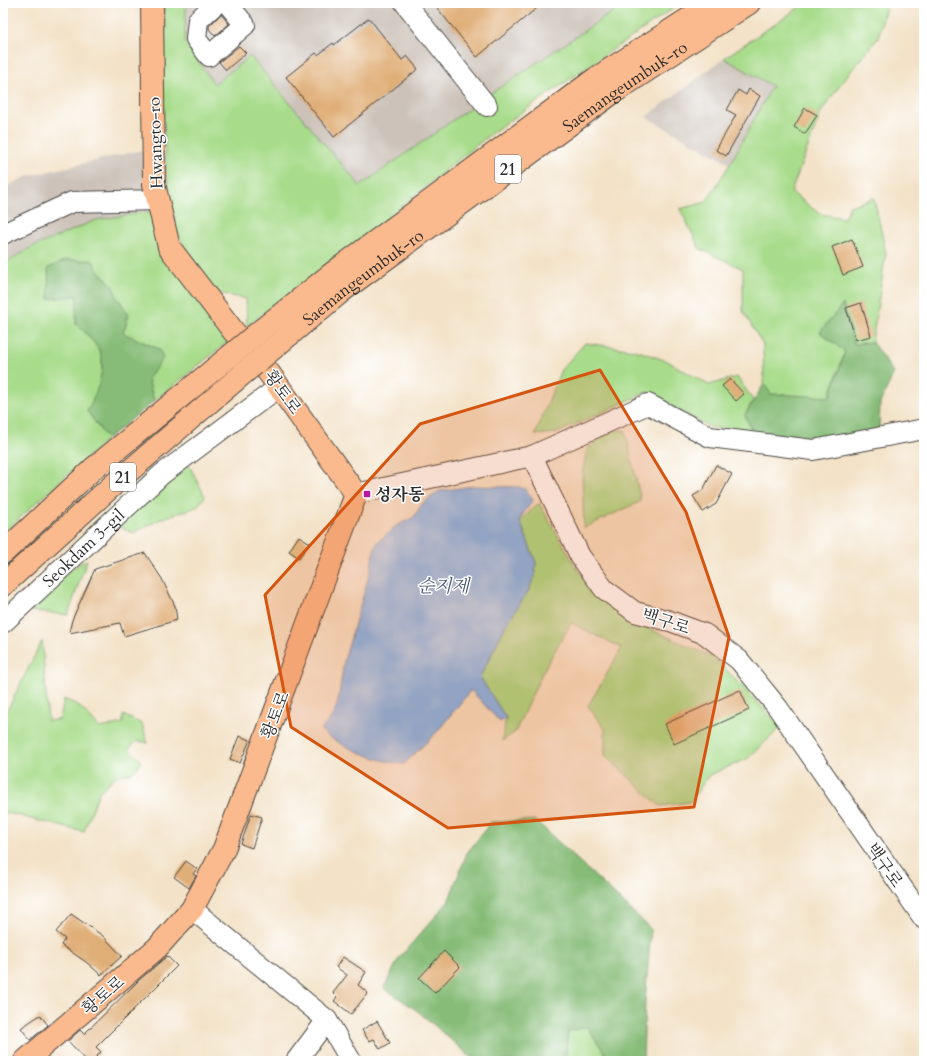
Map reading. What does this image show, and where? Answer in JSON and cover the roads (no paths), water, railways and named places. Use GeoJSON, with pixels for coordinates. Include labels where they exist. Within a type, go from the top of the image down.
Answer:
{"type":"FeatureCollection","features":[{"type":"Feature","properties":{"kind":"main road","name":"Hwangto-ro"},"geometry":{"type":"LineString","coordinates":[[152,3],[154,184],[169,247],[234,332],[279,387]]}},
{"type":"Feature","properties":{"kind":"main road","name":"Saemangeumbuk-ro"},"geometry":{"type":"LineString","coordinates":[[3,553],[94,468],[330,275],[595,79],[713,3]]}},
{"type":"Feature","properties":{"kind":"main road","name":"Saemangeumbuk-ro"},"geometry":{"type":"LineString","coordinates":[[3,585],[114,485],[342,291],[611,94],[748,3]]}},
{"type":"Feature","properties":{"kind":"main road","name":"황토로"},"geometry":{"type":"LineString","coordinates":[[25,1061],[157,948],[192,909],[224,849],[356,494],[279,387]]}},
{"type":"Feature","properties":{"kind":"street"},"geometry":{"type":"LineString","coordinates":[[217,3],[198,20],[196,39],[209,56],[245,25],[227,3]]}},
{"type":"Feature","properties":{"kind":"street"},"geometry":{"type":"LineString","coordinates":[[405,3],[487,106]]}},
{"type":"Feature","properties":{"kind":"street"},"geometry":{"type":"LineString","coordinates":[[3,234],[72,202],[158,200]]}},
{"type":"Feature","properties":{"kind":"street","name":"Seokdam 3-gil"},"geometry":{"type":"LineString","coordinates":[[3,623],[162,474],[279,387]]}},
{"type":"Feature","properties":{"kind":"street"},"geometry":{"type":"LineString","coordinates":[[356,494],[532,456],[648,404],[710,437],[813,450],[924,429]]}},
{"type":"Feature","properties":{"kind":"street","name":"백구로"},"geometry":{"type":"LineString","coordinates":[[532,456],[580,556],[604,589],[635,612],[705,634],[739,660],[778,708],[924,919]]}},
{"type":"Feature","properties":{"kind":"street"},"geometry":{"type":"LineString","coordinates":[[192,909],[327,1020],[351,1061]]}},
{"type":"Feature","properties":{"kind":"street"},"geometry":{"type":"LineString","coordinates":[[296,1061],[327,1020]]}},
{"type":"Feature","properties":{"kind":"water","name":"순지제"},"geometry":{"type":"Polygon","coordinates":[[[473,486],[519,487],[525,489],[533,500],[521,517],[520,521],[536,563],[535,574],[529,590],[506,625],[480,677],[506,718],[500,722],[471,690],[436,733],[404,764],[384,761],[348,748],[321,730],[333,715],[338,702],[344,661],[370,572],[374,550],[378,542],[396,526],[414,517],[422,504],[439,491],[473,486]]]}},
{"type":"Feature","properties":{"kind":"place","name":"성자동"},"geometry":{"type":"Point","coordinates":[367,494]}}]}
